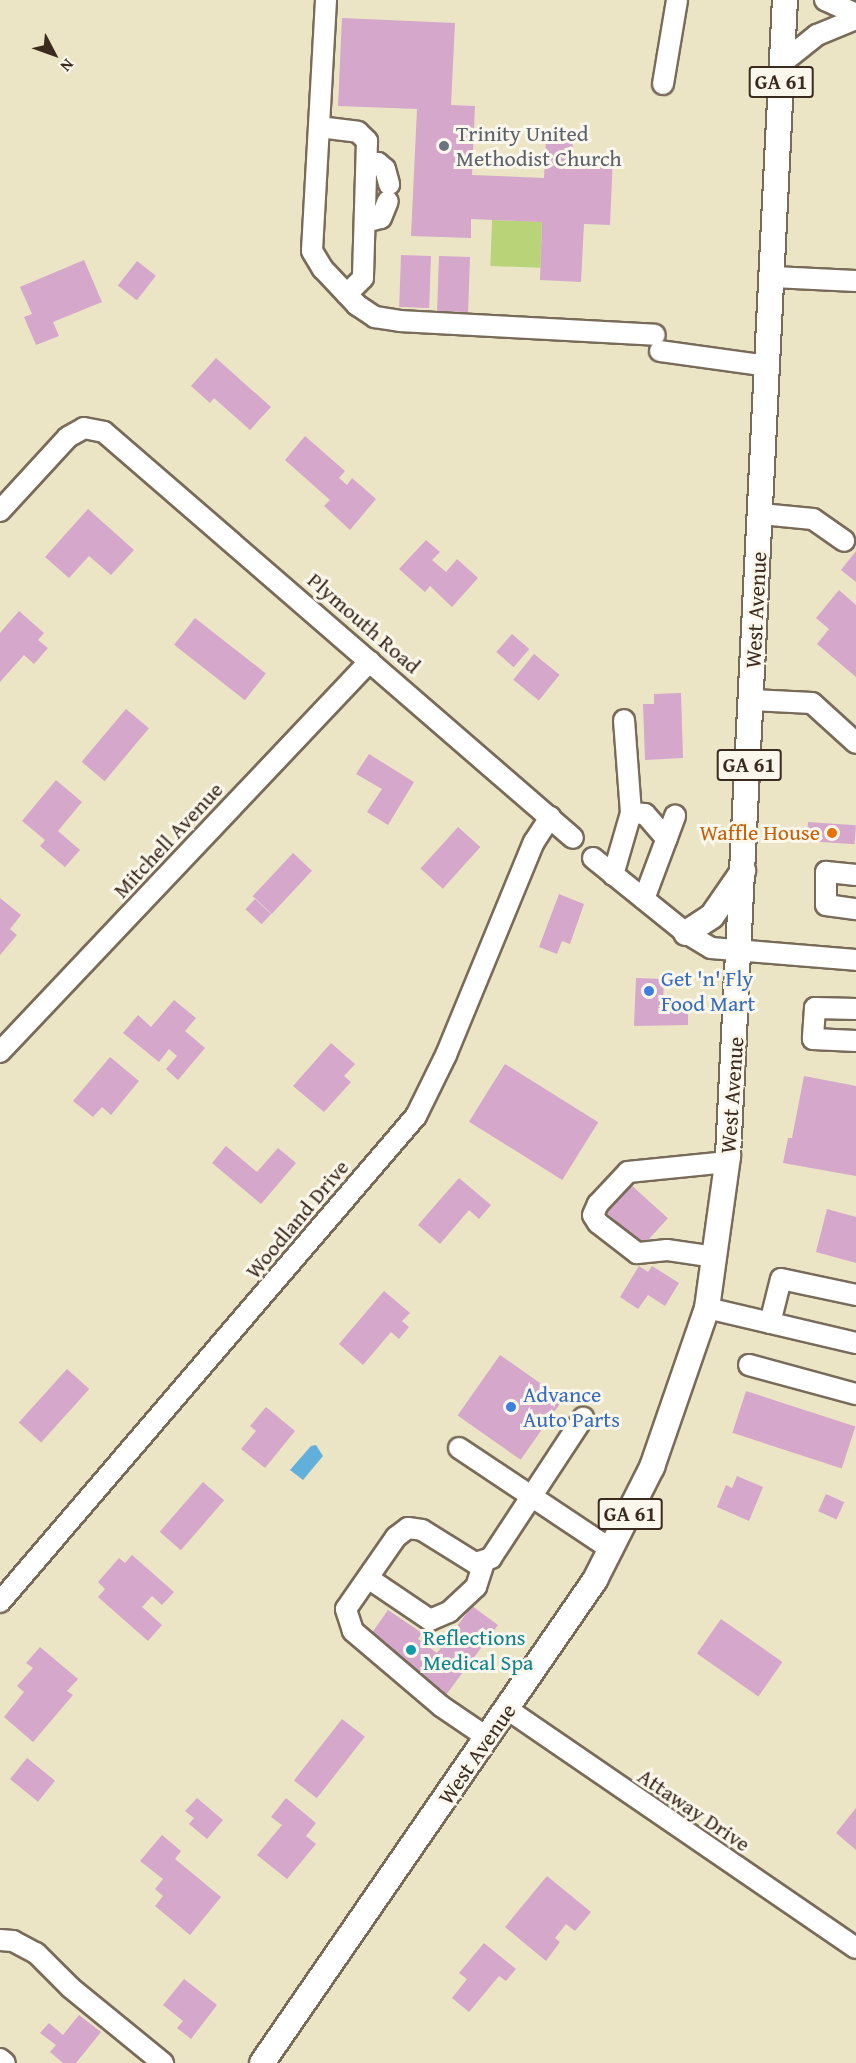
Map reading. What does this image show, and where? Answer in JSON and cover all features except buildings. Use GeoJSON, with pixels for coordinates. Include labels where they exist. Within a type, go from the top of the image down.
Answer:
{"type":"FeatureCollection","features":[{"type":"Feature","properties":{"kind":"main road","name":"West Avenue"},"geometry":{"type":"LineString","coordinates":[[262,2063],[488,1738],[612,1550],[671,1420],[707,1308],[728,1162],[741,952],[785,0]]}},
{"type":"Feature","properties":{"kind":"main road"},"geometry":{"type":"LineString","coordinates":[[686,933],[712,916],[744,868]]}},
{"type":"Feature","properties":{"kind":"street"},"geometry":{"type":"LineString","coordinates":[[326,0],[312,250],[347,294],[375,317],[658,343],[768,366]]}},
{"type":"Feature","properties":{"kind":"street"},"geometry":{"type":"LineString","coordinates":[[825,0],[856,14]]}},
{"type":"Feature","properties":{"kind":"street"},"geometry":{"type":"LineString","coordinates":[[663,84],[679,2]]}},
{"type":"Feature","properties":{"kind":"street"},"geometry":{"type":"LineString","coordinates":[[782,63],[817,35],[856,19]]}},
{"type":"Feature","properties":{"kind":"street"},"geometry":{"type":"LineString","coordinates":[[319,128],[358,132],[368,141],[363,278],[347,294]]}},
{"type":"Feature","properties":{"kind":"street"},"geometry":{"type":"LineString","coordinates":[[365,222],[381,218],[388,192],[385,169],[367,162]]}},
{"type":"Feature","properties":{"kind":"street"},"geometry":{"type":"LineString","coordinates":[[773,277],[856,281]]}},
{"type":"Feature","properties":{"kind":"street","name":"Plymouth Road"},"geometry":{"type":"LineString","coordinates":[[0,511],[76,433],[84,429],[104,432],[123,446],[573,838]]}},
{"type":"Feature","properties":{"kind":"street"},"geometry":{"type":"LineString","coordinates":[[761,514],[813,519],[844,541]]}},
{"type":"Feature","properties":{"kind":"street","name":"Mitchell Avenue"},"geometry":{"type":"LineString","coordinates":[[0,1052],[370,661]]}},
{"type":"Feature","properties":{"kind":"street"},"geometry":{"type":"LineString","coordinates":[[752,700],[812,703],[856,743]]}},
{"type":"Feature","properties":{"kind":"street"},"geometry":{"type":"LineString","coordinates":[[613,874],[631,813],[624,720]]}},
{"type":"Feature","properties":{"kind":"street"},"geometry":{"type":"LineString","coordinates":[[631,813],[645,814],[667,839]]}},
{"type":"Feature","properties":{"kind":"street"},"geometry":{"type":"LineString","coordinates":[[644,899],[675,816]]}},
{"type":"Feature","properties":{"kind":"street","name":"Woodland Drive"},"geometry":{"type":"LineString","coordinates":[[0,1602],[416,1116],[534,842],[550,817]]}},
{"type":"Feature","properties":{"kind":"street"},"geometry":{"type":"LineString","coordinates":[[593,858],[686,933],[711,948],[856,960]]}},
{"type":"Feature","properties":{"kind":"street"},"geometry":{"type":"LineString","coordinates":[[856,875],[826,872],[826,905],[856,909]]}},
{"type":"Feature","properties":{"kind":"street"},"geometry":{"type":"LineString","coordinates":[[856,1010],[814,1008],[813,1039],[856,1041]]}},
{"type":"Feature","properties":{"kind":"street"},"geometry":{"type":"LineString","coordinates":[[715,1257],[668,1250],[637,1253],[597,1223],[593,1215],[598,1204],[628,1172],[728,1162]]}},
{"type":"Feature","properties":{"kind":"street"},"geometry":{"type":"LineString","coordinates":[[770,1323],[781,1279],[856,1295]]}},
{"type":"Feature","properties":{"kind":"street"},"geometry":{"type":"LineString","coordinates":[[707,1308],[856,1343]]}},
{"type":"Feature","properties":{"kind":"street"},"geometry":{"type":"LineString","coordinates":[[749,1365],[856,1394]]}},
{"type":"Feature","properties":{"kind":"street"},"geometry":{"type":"LineString","coordinates":[[368,1578],[430,1620],[449,1612],[476,1587],[484,1562],[497,1551],[583,1418]]}},
{"type":"Feature","properties":{"kind":"street"},"geometry":{"type":"LineString","coordinates":[[459,1448],[612,1550]]}},
{"type":"Feature","properties":{"kind":"street"},"geometry":{"type":"LineString","coordinates":[[484,1562],[474,1563],[422,1530],[408,1528],[396,1537],[346,1609],[354,1631],[450,1713],[488,1738]]}},
{"type":"Feature","properties":{"kind":"street","name":"Attaway Drive"},"geometry":{"type":"LineString","coordinates":[[507,1709],[856,1948]]}},
{"type":"Feature","properties":{"kind":"street"},"geometry":{"type":"LineString","coordinates":[[0,1940],[13,1941],[36,1953],[71,1988],[163,2063]]}},
{"type":"Feature","properties":{"kind":"street"},"geometry":{"type":"LineString","coordinates":[[0,2059],[5,2063]]}},
{"type":"Feature","properties":{"kind":"green space"},"geometry":{"type":"Polygon","coordinates":[[[492,220],[542,222],[540,268],[490,266],[492,220]]]}},
{"type":"Feature","properties":{"kind":"water"},"geometry":{"type":"Polygon","coordinates":[[[316,1445],[323,1456],[303,1480],[290,1470],[311,1446],[316,1445]]]}},
{"type":"Feature","properties":{"kind":"place","name":"Trinity United Methodist Church"},"geometry":{"type":"Point","coordinates":[444,146]}},
{"type":"Feature","properties":{"kind":"place","name":"Waffle House"},"geometry":{"type":"Point","coordinates":[832,833]}},
{"type":"Feature","properties":{"kind":"place","name":"Get 'n' Fly Food Mart"},"geometry":{"type":"Point","coordinates":[649,991]}},
{"type":"Feature","properties":{"kind":"place","name":"Advance Auto Parts"},"geometry":{"type":"Point","coordinates":[511,1407]}},
{"type":"Feature","properties":{"kind":"place","name":"Reflections Medical Spa"},"geometry":{"type":"Point","coordinates":[411,1650]}}]}
